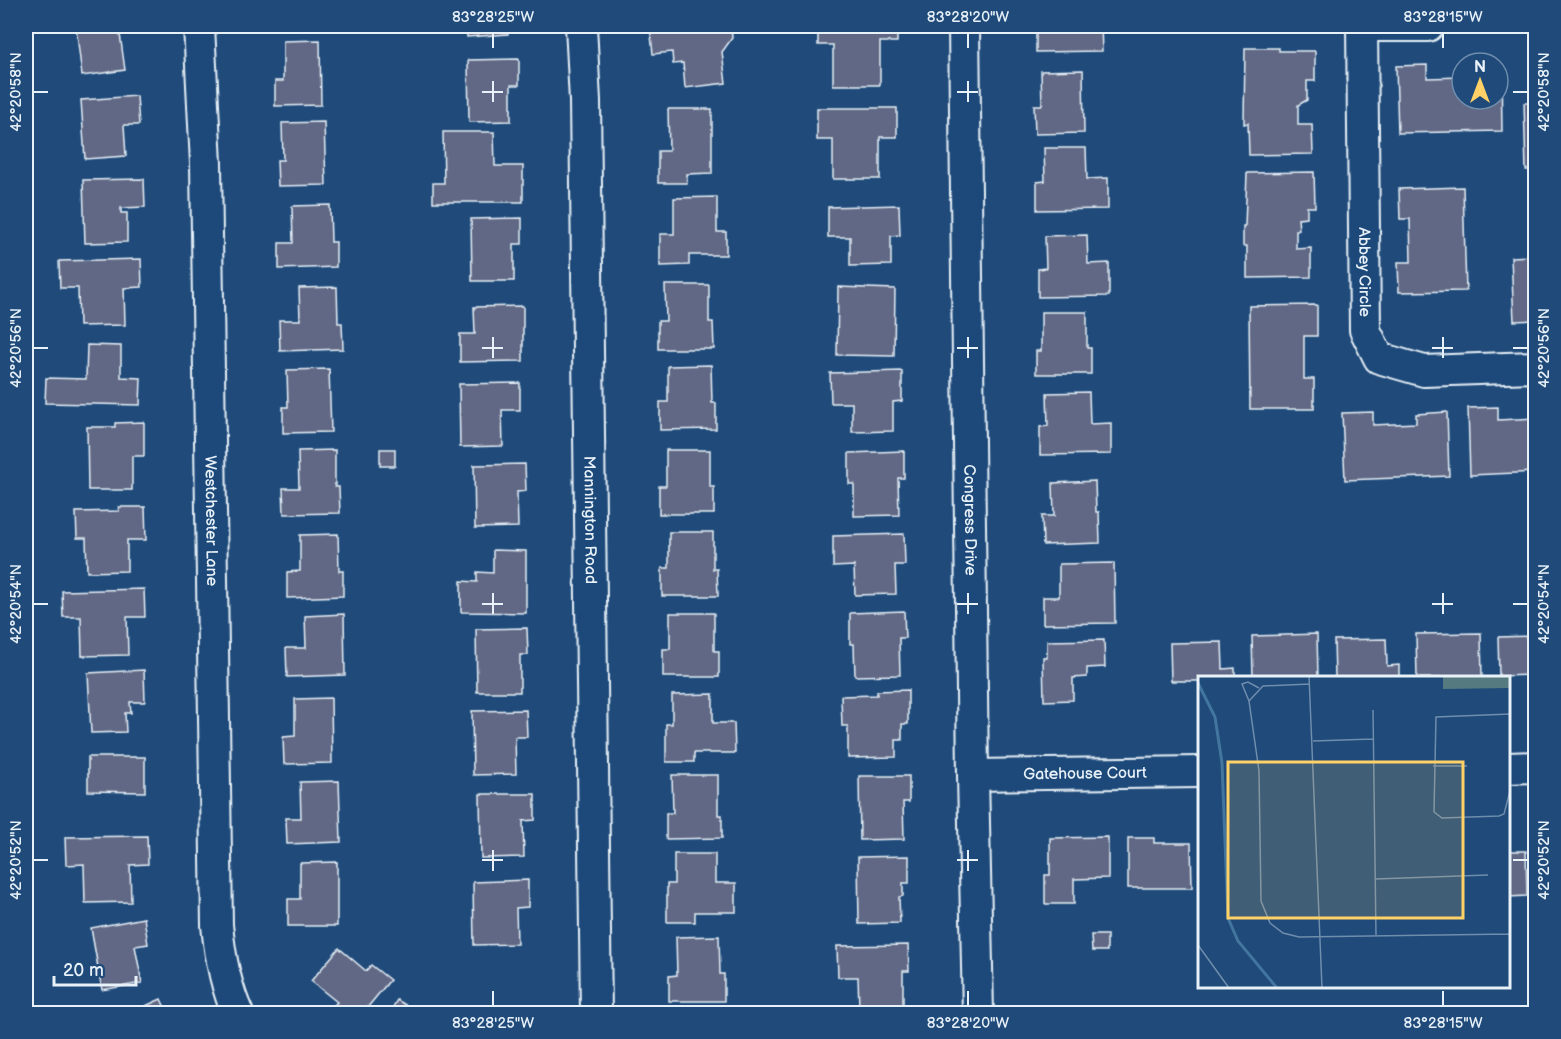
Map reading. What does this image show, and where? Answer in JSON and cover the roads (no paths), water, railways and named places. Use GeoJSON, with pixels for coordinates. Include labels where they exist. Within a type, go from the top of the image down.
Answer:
{"type":"FeatureCollection","features":[{"type":"Feature","properties":{"kind":"street","name":"Westchester Lane"},"geometry":{"type":"LineString","coordinates":[[199,26],[206,164],[217,925],[225,979],[238,1014]]}},
{"type":"Feature","properties":{"kind":"street","name":"Mannington Road"},"geometry":{"type":"LineString","coordinates":[[581,26],[585,100],[596,1014]]}},
{"type":"Feature","properties":{"kind":"street","name":"Congress Drive"},"geometry":{"type":"LineString","coordinates":[[964,26],[978,1014]]}},
{"type":"Feature","properties":{"kind":"street"},"geometry":{"type":"LineString","coordinates":[[1362,26],[1428,26]]}},
{"type":"Feature","properties":{"kind":"street","name":"Abbey Circle"},"geometry":{"type":"LineString","coordinates":[[1362,26],[1365,330],[1379,358],[1424,371],[1536,367]]}},
{"type":"Feature","properties":{"kind":"street"},"geometry":{"type":"LineString","coordinates":[[1510,768],[1536,767]]}},
{"type":"Feature","properties":{"kind":"street","name":"Gatehouse Court"},"geometry":{"type":"LineString","coordinates":[[973,775],[1198,772]]}}]}
